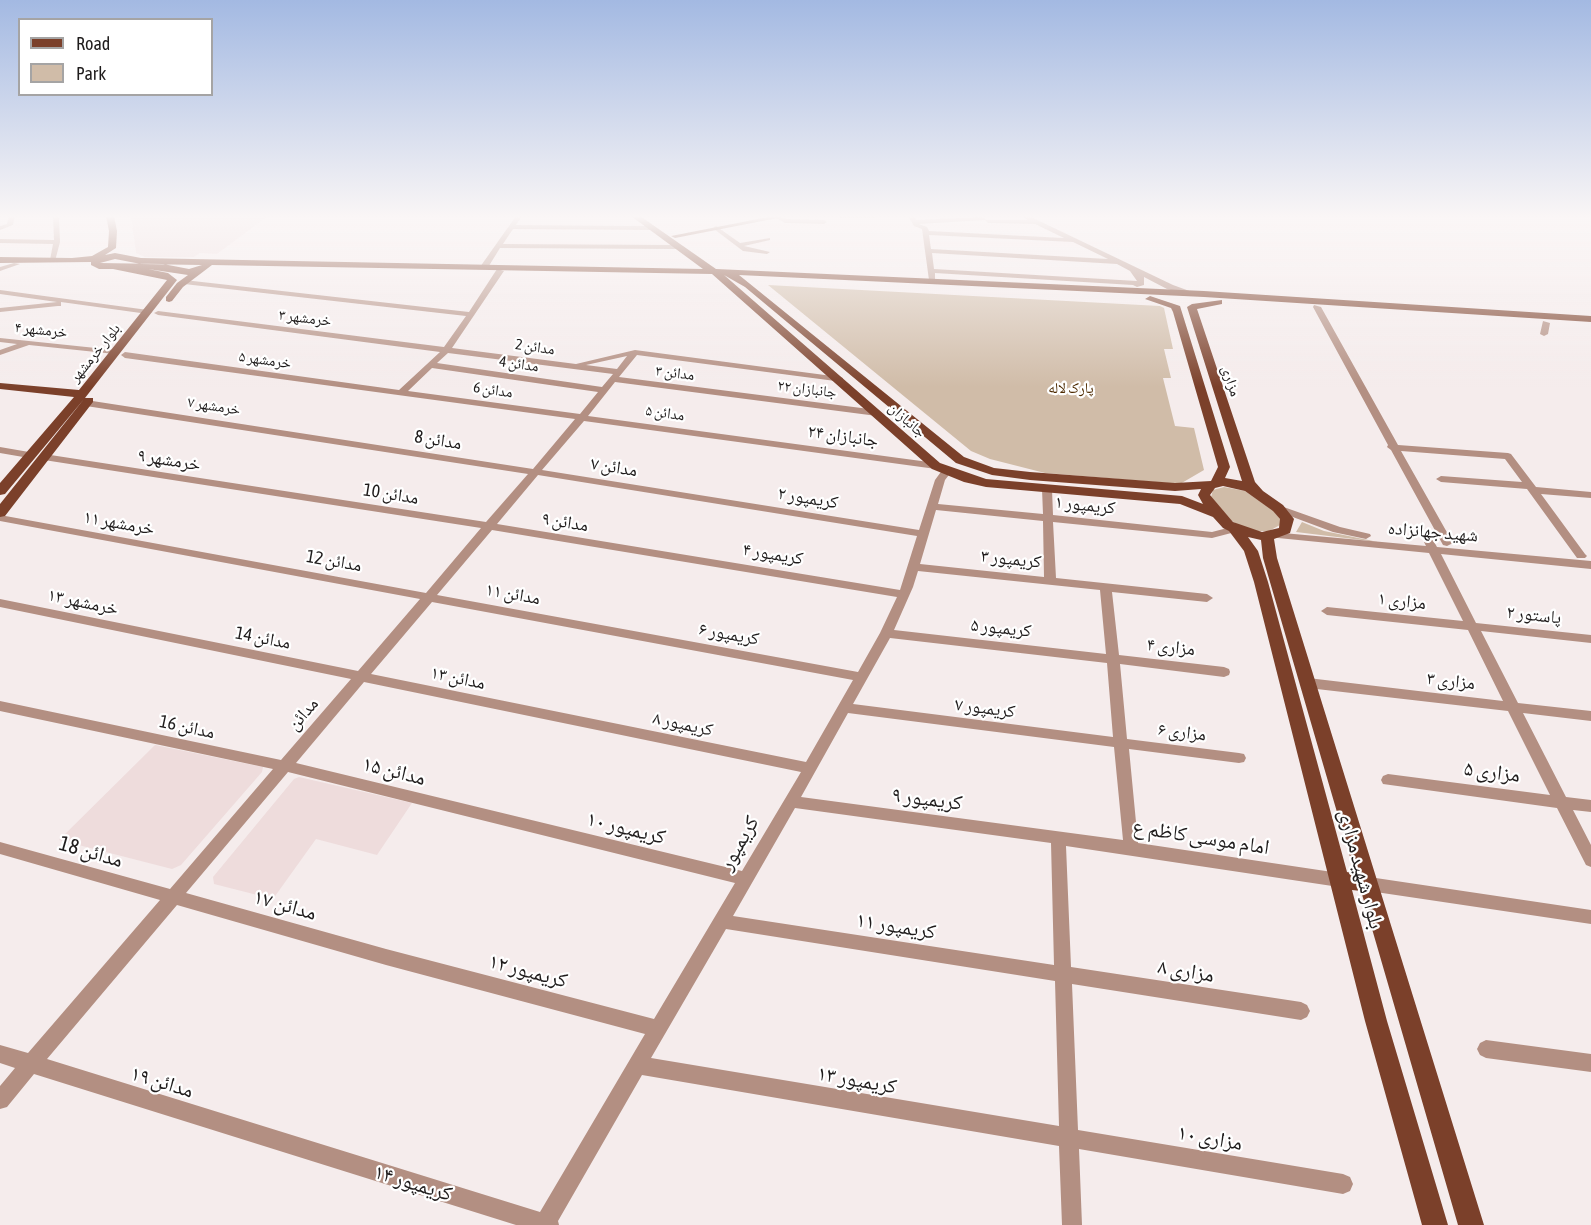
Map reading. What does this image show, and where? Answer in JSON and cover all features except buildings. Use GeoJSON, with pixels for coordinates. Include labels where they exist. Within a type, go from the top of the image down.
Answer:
{"type":"FeatureCollection","features":[{"type":"Feature","properties":{"kind":"main road","name":"بلوار خرمشهر"},"geometry":{"type":"LineString","coordinates":[[147,273],[171,278],[170,284],[153,312]]}},
{"type":"Feature","properties":{"kind":"main road","name":"بلوار خرمشهر"},"geometry":{"type":"LineString","coordinates":[[0,513],[44,457],[84,399],[153,312],[194,273]]}},
{"type":"Feature","properties":{"kind":"main road"},"geometry":{"type":"LineString","coordinates":[[612,273],[988,288],[1591,325]]}},
{"type":"Feature","properties":{"kind":"main road"},"geometry":{"type":"LineString","coordinates":[[693,273],[726,277]]}},
{"type":"Feature","properties":{"kind":"main road","name":"جانبازان"},"geometry":{"type":"LineString","coordinates":[[719,273],[748,285],[960,460],[992,471],[1021,475],[1175,487],[1234,483],[1257,492]]}},
{"type":"Feature","properties":{"kind":"main road","name":"جانبازان"},"geometry":{"type":"LineString","coordinates":[[721,273],[941,469],[986,483],[1182,500],[1217,514]]}},
{"type":"Feature","properties":{"kind":"main road"},"geometry":{"type":"LineString","coordinates":[[686,276],[1204,294],[1591,319]]}},
{"type":"Feature","properties":{"kind":"main road"},"geometry":{"type":"LineString","coordinates":[[748,285],[761,278]]}},
{"type":"Feature","properties":{"kind":"main road"},"geometry":{"type":"LineString","coordinates":[[1144,298],[1175,306],[1192,307],[1224,302]]}},
{"type":"Feature","properties":{"kind":"main road"},"geometry":{"type":"LineString","coordinates":[[1175,306],[1223,463],[1222,473],[1204,495],[1217,514],[1235,529],[1269,536],[1285,530],[1287,525],[1284,514],[1257,492]]}},
{"type":"Feature","properties":{"kind":"main road","name":"مزاری"},"geometry":{"type":"LineString","coordinates":[[1192,307],[1249,483],[1257,492]]}},
{"type":"Feature","properties":{"kind":"main road"},"geometry":{"type":"LineString","coordinates":[[0,386],[47,391],[84,399]]}},
{"type":"Feature","properties":{"kind":"main road"},"geometry":{"type":"LineString","coordinates":[[47,391],[68,410]]}},
{"type":"Feature","properties":{"kind":"main road","name":"بلوار خرمشهر"},"geometry":{"type":"LineString","coordinates":[[0,491],[68,410],[84,399]]}},
{"type":"Feature","properties":{"kind":"main road","name":"بلوار شهید مزاری"},"geometry":{"type":"LineString","coordinates":[[1235,529],[1247,543],[1256,566],[1339,880],[1435,1225]]}},
{"type":"Feature","properties":{"kind":"main road","name":"بلوار شهید مزاری"},"geometry":{"type":"LineString","coordinates":[[1269,536],[1270,558],[1471,1225]]}},
{"type":"Feature","properties":{"kind":"main road"},"geometry":{"type":"LineString","coordinates":[[1339,880],[1369,884]]}},
{"type":"Feature","properties":{"kind":"street"},"geometry":{"type":"LineString","coordinates":[[401,393],[447,349],[499,273]]}},
{"type":"Feature","properties":{"kind":"street"},"geometry":{"type":"LineString","coordinates":[[932,273],[933,283]]}},
{"type":"Feature","properties":{"kind":"street"},"geometry":{"type":"LineString","coordinates":[[970,273],[1142,283]]}},
{"type":"Feature","properties":{"kind":"street"},"geometry":{"type":"LineString","coordinates":[[1137,273],[1142,283]]}},
{"type":"Feature","properties":{"kind":"street"},"geometry":{"type":"LineString","coordinates":[[1142,273],[1178,290],[1204,294]]}},
{"type":"Feature","properties":{"kind":"street"},"geometry":{"type":"LineString","coordinates":[[184,282],[469,314]]}},
{"type":"Feature","properties":{"kind":"street"},"geometry":{"type":"LineString","coordinates":[[1105,290],[1123,289],[1142,283]]}},
{"type":"Feature","properties":{"kind":"street","name":"خرمشهر ۳"},"geometry":{"type":"LineString","coordinates":[[0,292],[447,349]]}},
{"type":"Feature","properties":{"kind":"street"},"geometry":{"type":"LineString","coordinates":[[0,310],[33,308],[68,302]]}},
{"type":"Feature","properties":{"kind":"street"},"geometry":{"type":"LineString","coordinates":[[1317,307],[1392,447],[1447,543]]}},
{"type":"Feature","properties":{"kind":"street"},"geometry":{"type":"LineString","coordinates":[[1544,334],[1546,323]]}},
{"type":"Feature","properties":{"kind":"street","name":"خرمشهر ۴"},"geometry":{"type":"LineString","coordinates":[[0,340],[32,341],[120,353]]}},
{"type":"Feature","properties":{"kind":"street"},"geometry":{"type":"LineString","coordinates":[[0,353],[32,341]]}},
{"type":"Feature","properties":{"kind":"street","name":"مدائن 2"},"geometry":{"type":"LineString","coordinates":[[447,349],[572,366],[616,375]]}},
{"type":"Feature","properties":{"kind":"street"},"geometry":{"type":"LineString","coordinates":[[572,366],[634,352],[840,380]]}},
{"type":"Feature","properties":{"kind":"street","name":"مدائن"},"geometry":{"type":"LineString","coordinates":[[0,1100],[171,896],[536,472],[634,352]]}},
{"type":"Feature","properties":{"kind":"street","name":"خرمشهر ۵"},"geometry":{"type":"LineString","coordinates":[[120,353],[401,393]]}},
{"type":"Feature","properties":{"kind":"street","name":"مدائن 4"},"geometry":{"type":"LineString","coordinates":[[431,365],[604,390]]}},
{"type":"Feature","properties":{"kind":"street","name":"مدائن ۳"},"geometry":{"type":"LineString","coordinates":[[616,375],[733,394]]}},
{"type":"Feature","properties":{"kind":"street","name":"مدائن 6"},"geometry":{"type":"LineString","coordinates":[[401,393],[582,417]]}},
{"type":"Feature","properties":{"kind":"street","name":"جانبازان ۲۲"},"geometry":{"type":"LineString","coordinates":[[733,394],[877,413]]}},
{"type":"Feature","properties":{"kind":"street","name":"خرمشهر ۷"},"geometry":{"type":"LineString","coordinates":[[84,399],[336,440]]}},
{"type":"Feature","properties":{"kind":"street","name":"مدائن ۵"},"geometry":{"type":"LineString","coordinates":[[582,417],[744,439]]}},
{"type":"Feature","properties":{"kind":"street","name":"جانبازان ۲۴"},"geometry":{"type":"LineString","coordinates":[[744,439],[941,469]]}},
{"type":"Feature","properties":{"kind":"street","name":"مدائن 8"},"geometry":{"type":"LineString","coordinates":[[336,440],[536,472]]}},
{"type":"Feature","properties":{"kind":"street"},"geometry":{"type":"LineString","coordinates":[[1392,447],[1508,456],[1586,556]]}},
{"type":"Feature","properties":{"kind":"street"},"geometry":{"type":"LineString","coordinates":[[0,450],[29,455]]}},
{"type":"Feature","properties":{"kind":"street","name":"خرمشهر ۹"},"geometry":{"type":"LineString","coordinates":[[44,457],[288,496]]}},
{"type":"Feature","properties":{"kind":"street","name":"کریمپور"},"geometry":{"type":"LineString","coordinates":[[546,1224],[791,802],[886,633],[904,594],[940,480],[941,469]]}},
{"type":"Feature","properties":{"kind":"street","name":"مدائن ۷"},"geometry":{"type":"LineString","coordinates":[[536,472],[688,496]]}},
{"type":"Feature","properties":{"kind":"street"},"geometry":{"type":"LineString","coordinates":[[1441,479],[1591,495]]}},
{"type":"Feature","properties":{"kind":"street"},"geometry":{"type":"LineString","coordinates":[[1047,489],[1050,581]]}},
{"type":"Feature","properties":{"kind":"street","name":"مدائن 10"},"geometry":{"type":"LineString","coordinates":[[288,496],[489,526]]}},
{"type":"Feature","properties":{"kind":"street","name":"کریمپور ۲"},"geometry":{"type":"LineString","coordinates":[[688,496],[922,534]]}},
{"type":"Feature","properties":{"kind":"street","name":"کریمپور ۱"},"geometry":{"type":"LineString","coordinates":[[931,506],[1212,535],[1235,529]]}},
{"type":"Feature","properties":{"kind":"street","name":"شهید جهانزاده"},"geometry":{"type":"LineString","coordinates":[[1278,508],[1343,532],[1432,546],[1591,565]]}},
{"type":"Feature","properties":{"kind":"street","name":"خرمشهر ۱۱"},"geometry":{"type":"LineString","coordinates":[[0,518],[232,561]]}},
{"type":"Feature","properties":{"kind":"street","name":"مدائن ۹"},"geometry":{"type":"LineString","coordinates":[[489,526],[636,550]]}},
{"type":"Feature","properties":{"kind":"street","name":"شهید جهانزاده"},"geometry":{"type":"LineString","coordinates":[[1269,536],[1432,546],[1447,543],[1586,556]]}},
{"type":"Feature","properties":{"kind":"street"},"geometry":{"type":"LineString","coordinates":[[1432,546],[1511,706],[1591,860]]}},
{"type":"Feature","properties":{"kind":"street","name":"کریمپور ۴"},"geometry":{"type":"LineString","coordinates":[[636,550],[904,594]]}},
{"type":"Feature","properties":{"kind":"street","name":"مدائن 12"},"geometry":{"type":"LineString","coordinates":[[232,561],[429,597]]}},
{"type":"Feature","properties":{"kind":"street","name":"کریمپور ۳"},"geometry":{"type":"LineString","coordinates":[[913,567],[1207,598]]}},
{"type":"Feature","properties":{"kind":"street"},"geometry":{"type":"LineString","coordinates":[[1106,587],[1131,848]]}},
{"type":"Feature","properties":{"kind":"street","name":"مدائن ۱۱"},"geometry":{"type":"LineString","coordinates":[[429,597],[591,627]]}},
{"type":"Feature","properties":{"kind":"street","name":"خرمشهر ۱۳"},"geometry":{"type":"LineString","coordinates":[[0,603],[158,635]]}},
{"type":"Feature","properties":{"kind":"street","name":"مزاری ۱"},"geometry":{"type":"LineString","coordinates":[[1327,612],[1473,627]]}},
{"type":"Feature","properties":{"kind":"street","name":"کریمپور ۶"},"geometry":{"type":"LineString","coordinates":[[591,627],[861,677]]}},
{"type":"Feature","properties":{"kind":"street","name":"پاستور ۲"},"geometry":{"type":"LineString","coordinates":[[1473,627],[1591,639]]}},
{"type":"Feature","properties":{"kind":"street","name":"کریمپور ۵"},"geometry":{"type":"LineString","coordinates":[[886,633],[1113,659]]}},
{"type":"Feature","properties":{"kind":"street","name":"مدائن 14"},"geometry":{"type":"LineString","coordinates":[[158,635],[361,676]]}},
{"type":"Feature","properties":{"kind":"street","name":"مزاری ۴"},"geometry":{"type":"LineString","coordinates":[[1113,659],[1224,672]]}},
{"type":"Feature","properties":{"kind":"street","name":"مدائن ۱۳"},"geometry":{"type":"LineString","coordinates":[[361,676],[549,715]]}},
{"type":"Feature","properties":{"kind":"street","name":"مزاری ۳"},"geometry":{"type":"LineString","coordinates":[[1308,683],[1591,716]]}},
{"type":"Feature","properties":{"kind":"street","name":"مدائن 16"},"geometry":{"type":"LineString","coordinates":[[0,706],[284,766]]}},
{"type":"Feature","properties":{"kind":"street","name":"کریمپور ۷"},"geometry":{"type":"LineString","coordinates":[[844,708],[1121,743]]}},
{"type":"Feature","properties":{"kind":"street","name":"کریمپور ۸"},"geometry":{"type":"LineString","coordinates":[[549,715],[810,768]]}},
{"type":"Feature","properties":{"kind":"street","name":"مزاری ۶"},"geometry":{"type":"LineString","coordinates":[[1121,743],[1239,758]]}},
{"type":"Feature","properties":{"kind":"street","name":"مدائن ۱۵"},"geometry":{"type":"LineString","coordinates":[[284,766],[495,817]]}},
{"type":"Feature","properties":{"kind":"street","name":"مزاری ۵"},"geometry":{"type":"LineString","coordinates":[[1388,780],[1591,806]]}},
{"type":"Feature","properties":{"kind":"street","name":"کریمپور ۹"},"geometry":{"type":"LineString","coordinates":[[791,802],[1058,837]]}},
{"type":"Feature","properties":{"kind":"street","name":"کریمپور ۱۰"},"geometry":{"type":"LineString","coordinates":[[495,817],[746,879]]}},
{"type":"Feature","properties":{"kind":"street"},"geometry":{"type":"LineString","coordinates":[[1058,837],[1072,1225]]}},
{"type":"Feature","properties":{"kind":"street","name":"امام موسی کاظم ع"},"geometry":{"type":"LineString","coordinates":[[1058,837],[1339,880]]}},
{"type":"Feature","properties":{"kind":"street","name":"مدائن 18"},"geometry":{"type":"LineString","coordinates":[[0,848],[171,896]]}},
{"type":"Feature","properties":{"kind":"street"},"geometry":{"type":"LineString","coordinates":[[1369,884],[1591,917]]}},
{"type":"Feature","properties":{"kind":"street","name":"مدائن ۱۷"},"geometry":{"type":"LineString","coordinates":[[171,896],[386,957]]}},
{"type":"Feature","properties":{"kind":"street","name":"کریمپور ۱۱"},"geometry":{"type":"LineString","coordinates":[[721,921],[1064,974]]}},
{"type":"Feature","properties":{"kind":"street","name":"کریمپور ۱۲"},"geometry":{"type":"LineString","coordinates":[[386,957],[658,1029]]}},
{"type":"Feature","properties":{"kind":"street","name":"مزاری ۸"},"geometry":{"type":"LineString","coordinates":[[1064,974],[1301,1011]]}},
{"type":"Feature","properties":{"kind":"street"},"geometry":{"type":"LineString","coordinates":[[1486,1049],[1591,1063]]}},
{"type":"Feature","properties":{"kind":"street","name":"مدائن ۱۹"},"geometry":{"type":"LineString","coordinates":[[0,1054],[281,1142]]}},
{"type":"Feature","properties":{"kind":"street","name":"کریمپور ۱۳"},"geometry":{"type":"LineString","coordinates":[[637,1065],[1069,1138]]}},
{"type":"Feature","properties":{"kind":"street","name":"مزاری ۱۰"},"geometry":{"type":"LineString","coordinates":[[1069,1138],[1342,1184]]}},
{"type":"Feature","properties":{"kind":"street","name":"کریمپور ۱۴"},"geometry":{"type":"LineString","coordinates":[[281,1142],[546,1224]]}},
{"type":"Feature","properties":{"kind":"shaded area"},"geometry":{"type":"Polygon","coordinates":[[[155,745],[263,767],[262,772],[181,865],[172,869],[59,840],[155,745]]]}},
{"type":"Feature","properties":{"kind":"shaded area"},"geometry":{"type":"Polygon","coordinates":[[[299,777],[412,803],[377,855],[316,839],[273,899],[214,884],[213,877],[294,779],[299,777]]]}},
{"type":"Feature","properties":{"kind":"green space","name":"پارک لاله"},"geometry":{"type":"Polygon","coordinates":[[[768,285],[1160,306],[1164,308],[1173,349],[1164,349],[1171,378],[1163,378],[1175,426],[1194,428],[1204,470],[1180,484],[1045,473],[990,459],[971,451],[768,285]]]}},
{"type":"Feature","properties":{"kind":"green space"},"geometry":{"type":"Polygon","coordinates":[[[1224,487],[1245,491],[1274,511],[1280,519],[1280,525],[1269,531],[1257,531],[1243,528],[1232,521],[1211,497],[1213,490],[1224,487]]]}},
{"type":"Feature","properties":{"kind":"green space"},"geometry":{"type":"Polygon","coordinates":[[[1302,522],[1324,531],[1378,542],[1296,532],[1302,522]]]}}]}
